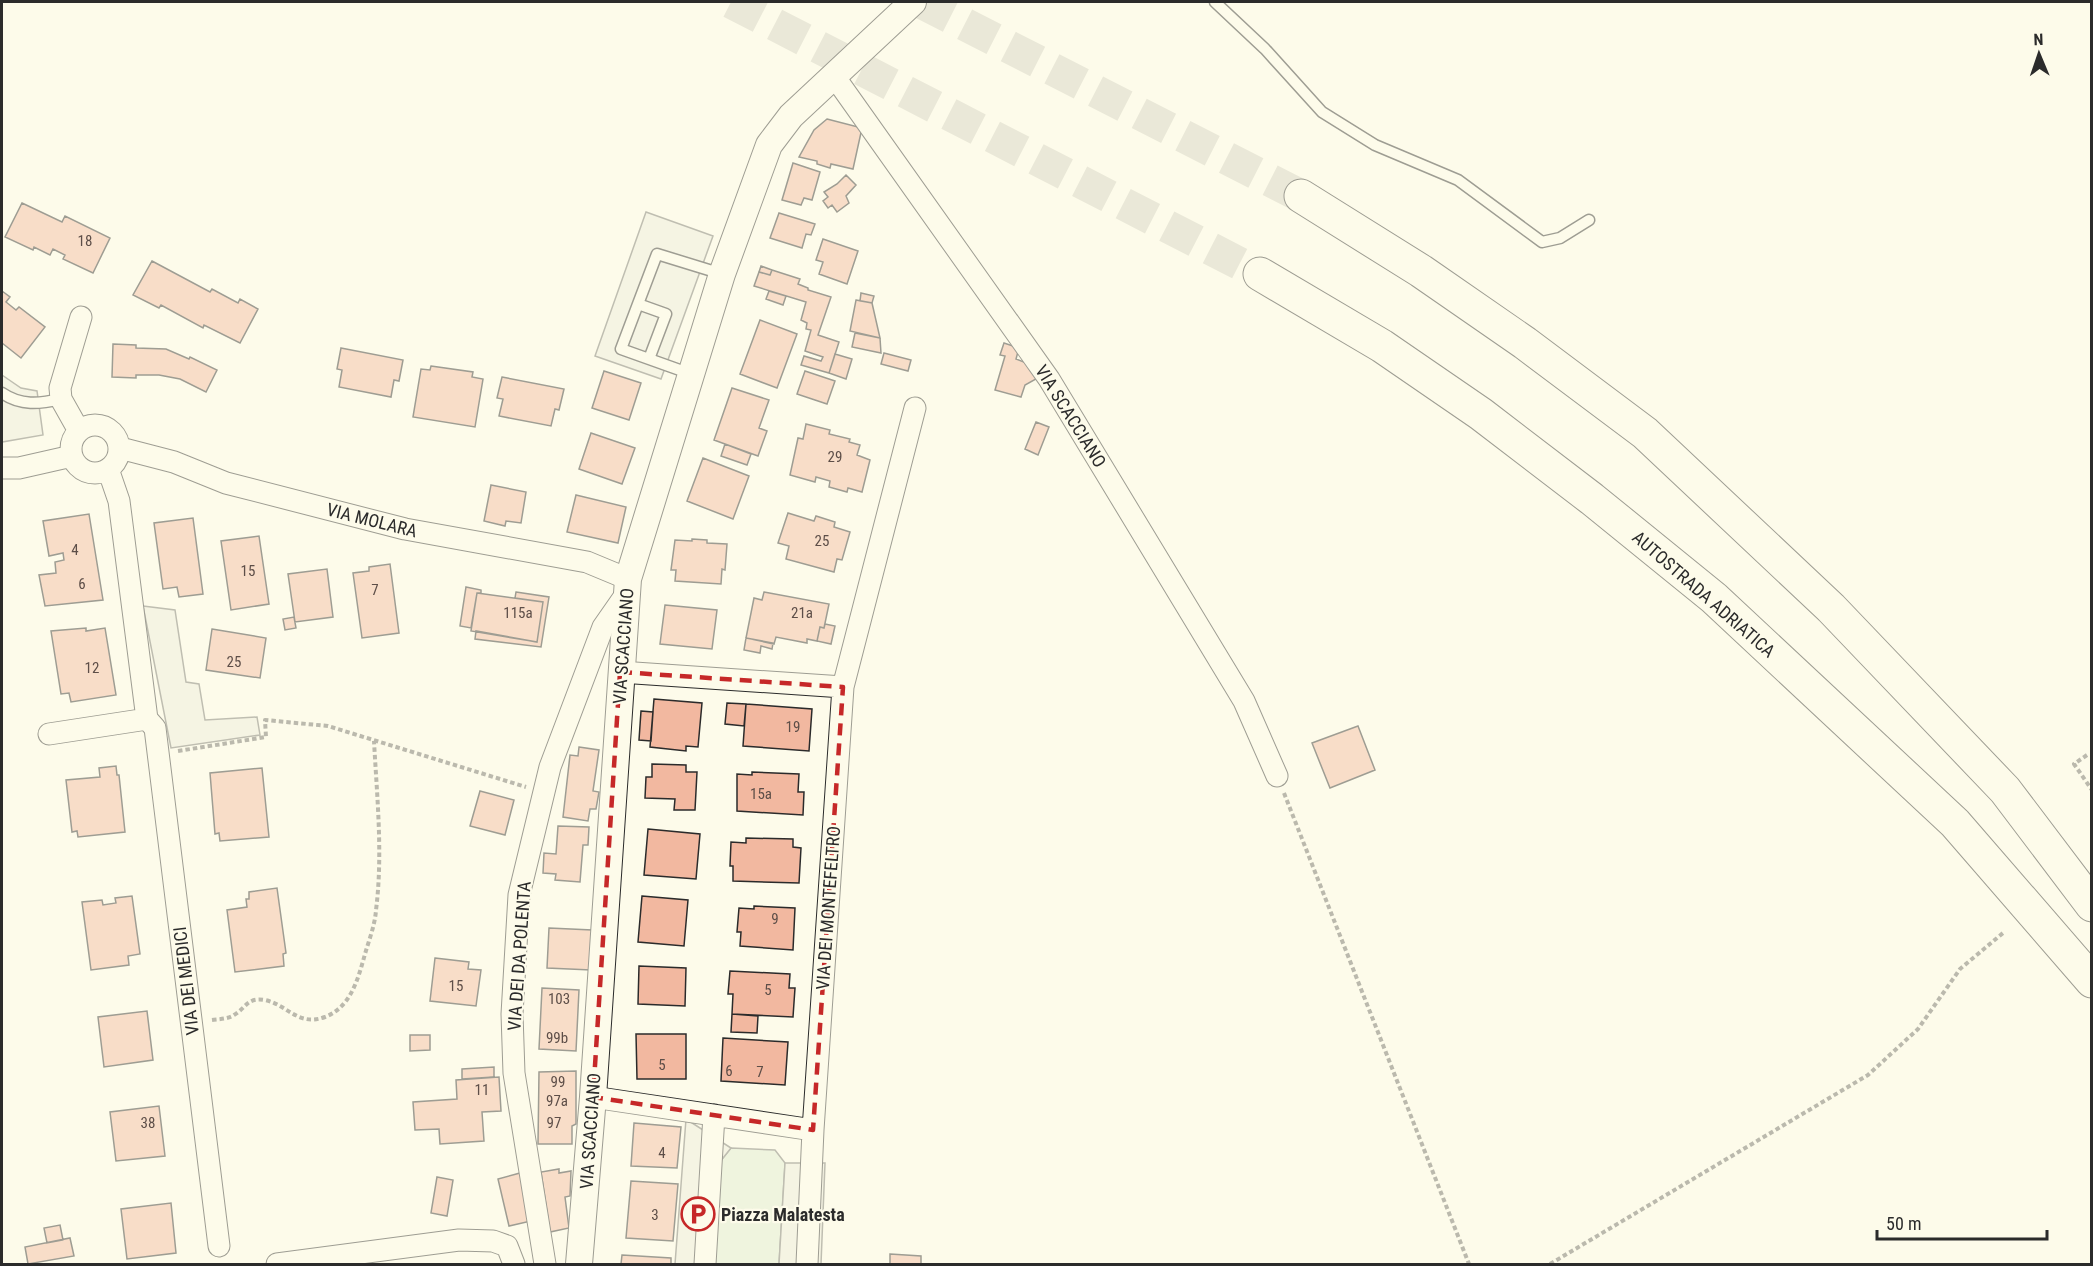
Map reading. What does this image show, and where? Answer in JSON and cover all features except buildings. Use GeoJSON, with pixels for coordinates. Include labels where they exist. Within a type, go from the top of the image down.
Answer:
{"type":"FeatureCollection","features":[{"type":"Feature","properties":{"kind":"highway"},"geometry":{"type":"LineString","coordinates":[[1301,196],[1421,271],[1645,433],[1831,608],[2005,790],[2091,905]]}},
{"type":"Feature","properties":{"kind":"highway","name":"AUTOSTRADA ADRIATICA"},"geometry":{"type":"LineString","coordinates":[[1260,274],[1382,345],[1481,414],[1592,499],[1714,598],[1954,823],[2091,981]]}},
{"type":"Feature","properties":{"kind":"street","name":"VIA SCACCIANO"},"geometry":{"type":"LineString","coordinates":[[579,1264],[593,1097],[627,586],[722,274],[769,145],[791,116],[913,2]]}},
{"type":"Feature","properties":{"kind":"street","name":"VIA SCACCIANO"},"geometry":{"type":"LineString","coordinates":[[834,76],[1049,379],[1244,701],[1277,776]]}},
{"type":"Feature","properties":{"kind":"street"},"geometry":{"type":"LineString","coordinates":[[79,431],[61,399],[60,387],[81,317]]}},
{"type":"Feature","properties":{"kind":"street","name":"VIA DEI MONTEFELTRO"},"geometry":{"type":"LineString","coordinates":[[813,1130],[843,687],[915,408]]}},
{"type":"Feature","properties":{"kind":"street"},"geometry":{"type":"LineString","coordinates":[[93,425],[101,426],[114,434],[120,448],[114,464],[101,472],[87,472],[75,463],[72,456],[72,442],[79,431],[93,425]]}},
{"type":"Feature","properties":{"kind":"street","name":"VIA MOLARA"},"geometry":{"type":"LineString","coordinates":[[120,448],[174,462],[226,483],[405,529],[587,562],[627,586]]}},
{"type":"Feature","properties":{"kind":"street"},"geometry":{"type":"LineString","coordinates":[[2,468],[19,468],[72,456]]}},
{"type":"Feature","properties":{"kind":"street","name":"VIA DEI MEDICI"},"geometry":{"type":"LineString","coordinates":[[108,469],[119,501],[147,719],[155,728],[159,754],[219,1246]]}},
{"type":"Feature","properties":{"kind":"street","name":"VIA DEI DA POLENTA"},"geometry":{"type":"LineString","coordinates":[[545,1264],[514,1073],[512,1014],[519,895],[550,767],[603,627],[627,586]]}},
{"type":"Feature","properties":{"kind":"street"},"geometry":{"type":"LineString","coordinates":[[620,672],[843,687]]}},
{"type":"Feature","properties":{"kind":"street"},"geometry":{"type":"LineString","coordinates":[[48,734],[147,719]]}},
{"type":"Feature","properties":{"kind":"street"},"geometry":{"type":"LineString","coordinates":[[593,1097],[813,1130],[807,1264]]}},
{"type":"Feature","properties":{"kind":"street"},"geometry":{"type":"LineString","coordinates":[[705,1264],[714,1115]]}},
{"type":"Feature","properties":{"kind":"street"},"geometry":{"type":"LineString","coordinates":[[277,1264],[459,1240],[493,1241],[507,1246],[514,1264]]}},
{"type":"Feature","properties":{"kind":"lane"},"geometry":{"type":"LineString","coordinates":[[1215,2],[1265,49],[1322,112],[1375,145],[1458,180],[1542,242],[1560,238],[1589,220]]}},
{"type":"Feature","properties":{"kind":"lane"},"geometry":{"type":"LineString","coordinates":[[691,374],[621,349],[657,254],[722,274]]}},
{"type":"Feature","properties":{"kind":"lane"},"geometry":{"type":"LineString","coordinates":[[638,304],[666,314],[649,359]]}},
{"type":"Feature","properties":{"kind":"lane"},"geometry":{"type":"LineString","coordinates":[[2,393],[12,400],[38,404],[61,399]]}},
{"type":"Feature","properties":{"kind":"path"},"geometry":{"type":"LineString","coordinates":[[159,754],[266,737],[265,720],[328,726],[543,793]]}},
{"type":"Feature","properties":{"kind":"path"},"geometry":{"type":"LineString","coordinates":[[192,1023],[227,1018],[236,1014],[246,1003],[254,1000],[266,1000],[292,1015],[305,1019],[324,1017],[342,1006],[357,984],[376,912],[378,894],[379,845],[374,741]]}},
{"type":"Feature","properties":{"kind":"path"},"geometry":{"type":"LineString","coordinates":[[2087,755],[2074,764],[2091,790]]}},
{"type":"Feature","properties":{"kind":"path"},"geometry":{"type":"LineString","coordinates":[[1277,776],[1469,1264]]}},
{"type":"Feature","properties":{"kind":"path"},"geometry":{"type":"LineString","coordinates":[[1550,1264],[1868,1075],[1918,1029],[1960,969],[2003,933]]}},
{"type":"Feature","properties":{"kind":"highlighted area"},"geometry":{"type":"Polygon","coordinates":[[[620,672],[843,687],[813,1130],[593,1097],[620,672]]]}},
{"type":"Feature","properties":{"kind":"green space"},"geometry":{"type":"Polygon","coordinates":[[[731,1148],[775,1150],[785,1163],[779,1264],[715,1264],[719,1163],[731,1148]]]}},
{"type":"Feature","properties":{"kind":"shaded area"},"geometry":{"type":"Polygon","coordinates":[[[646,212],[713,236],[661,379],[595,356],[646,212]]]}},
{"type":"Feature","properties":{"kind":"shaded area"},"geometry":{"type":"Polygon","coordinates":[[[2,375],[21,388],[37,391],[43,435],[2,442],[2,375]]]}},
{"type":"Feature","properties":{"kind":"shaded area"},"geometry":{"type":"Polygon","coordinates":[[[143,606],[175,610],[186,682],[199,684],[205,720],[257,717],[260,735],[171,748],[143,606]]]}},
{"type":"Feature","properties":{"kind":"shaded area","name":"Piazza Malatesta"},"geometry":{"type":"Polygon","coordinates":[[[686,1119],[731,1148],[719,1163],[715,1264],[675,1264],[686,1119]]]}},
{"type":"Feature","properties":{"kind":"shaded area","name":"Piazza Malatesta"},"geometry":{"type":"Polygon","coordinates":[[[785,1163],[825,1163],[821,1264],[779,1264],[785,1163]]]}},
{"type":"Feature","properties":{"kind":"tunnel"},"geometry":{"type":"LineString","coordinates":[[731,2],[1260,274]]}},
{"type":"Feature","properties":{"kind":"tunnel"},"geometry":{"type":"LineString","coordinates":[[921,2],[1301,196]]}},
{"type":"Feature","properties":{"kind":"place","name":"Piazza Malatesta"},"geometry":{"type":"Point","coordinates":[698,1214]}}]}
